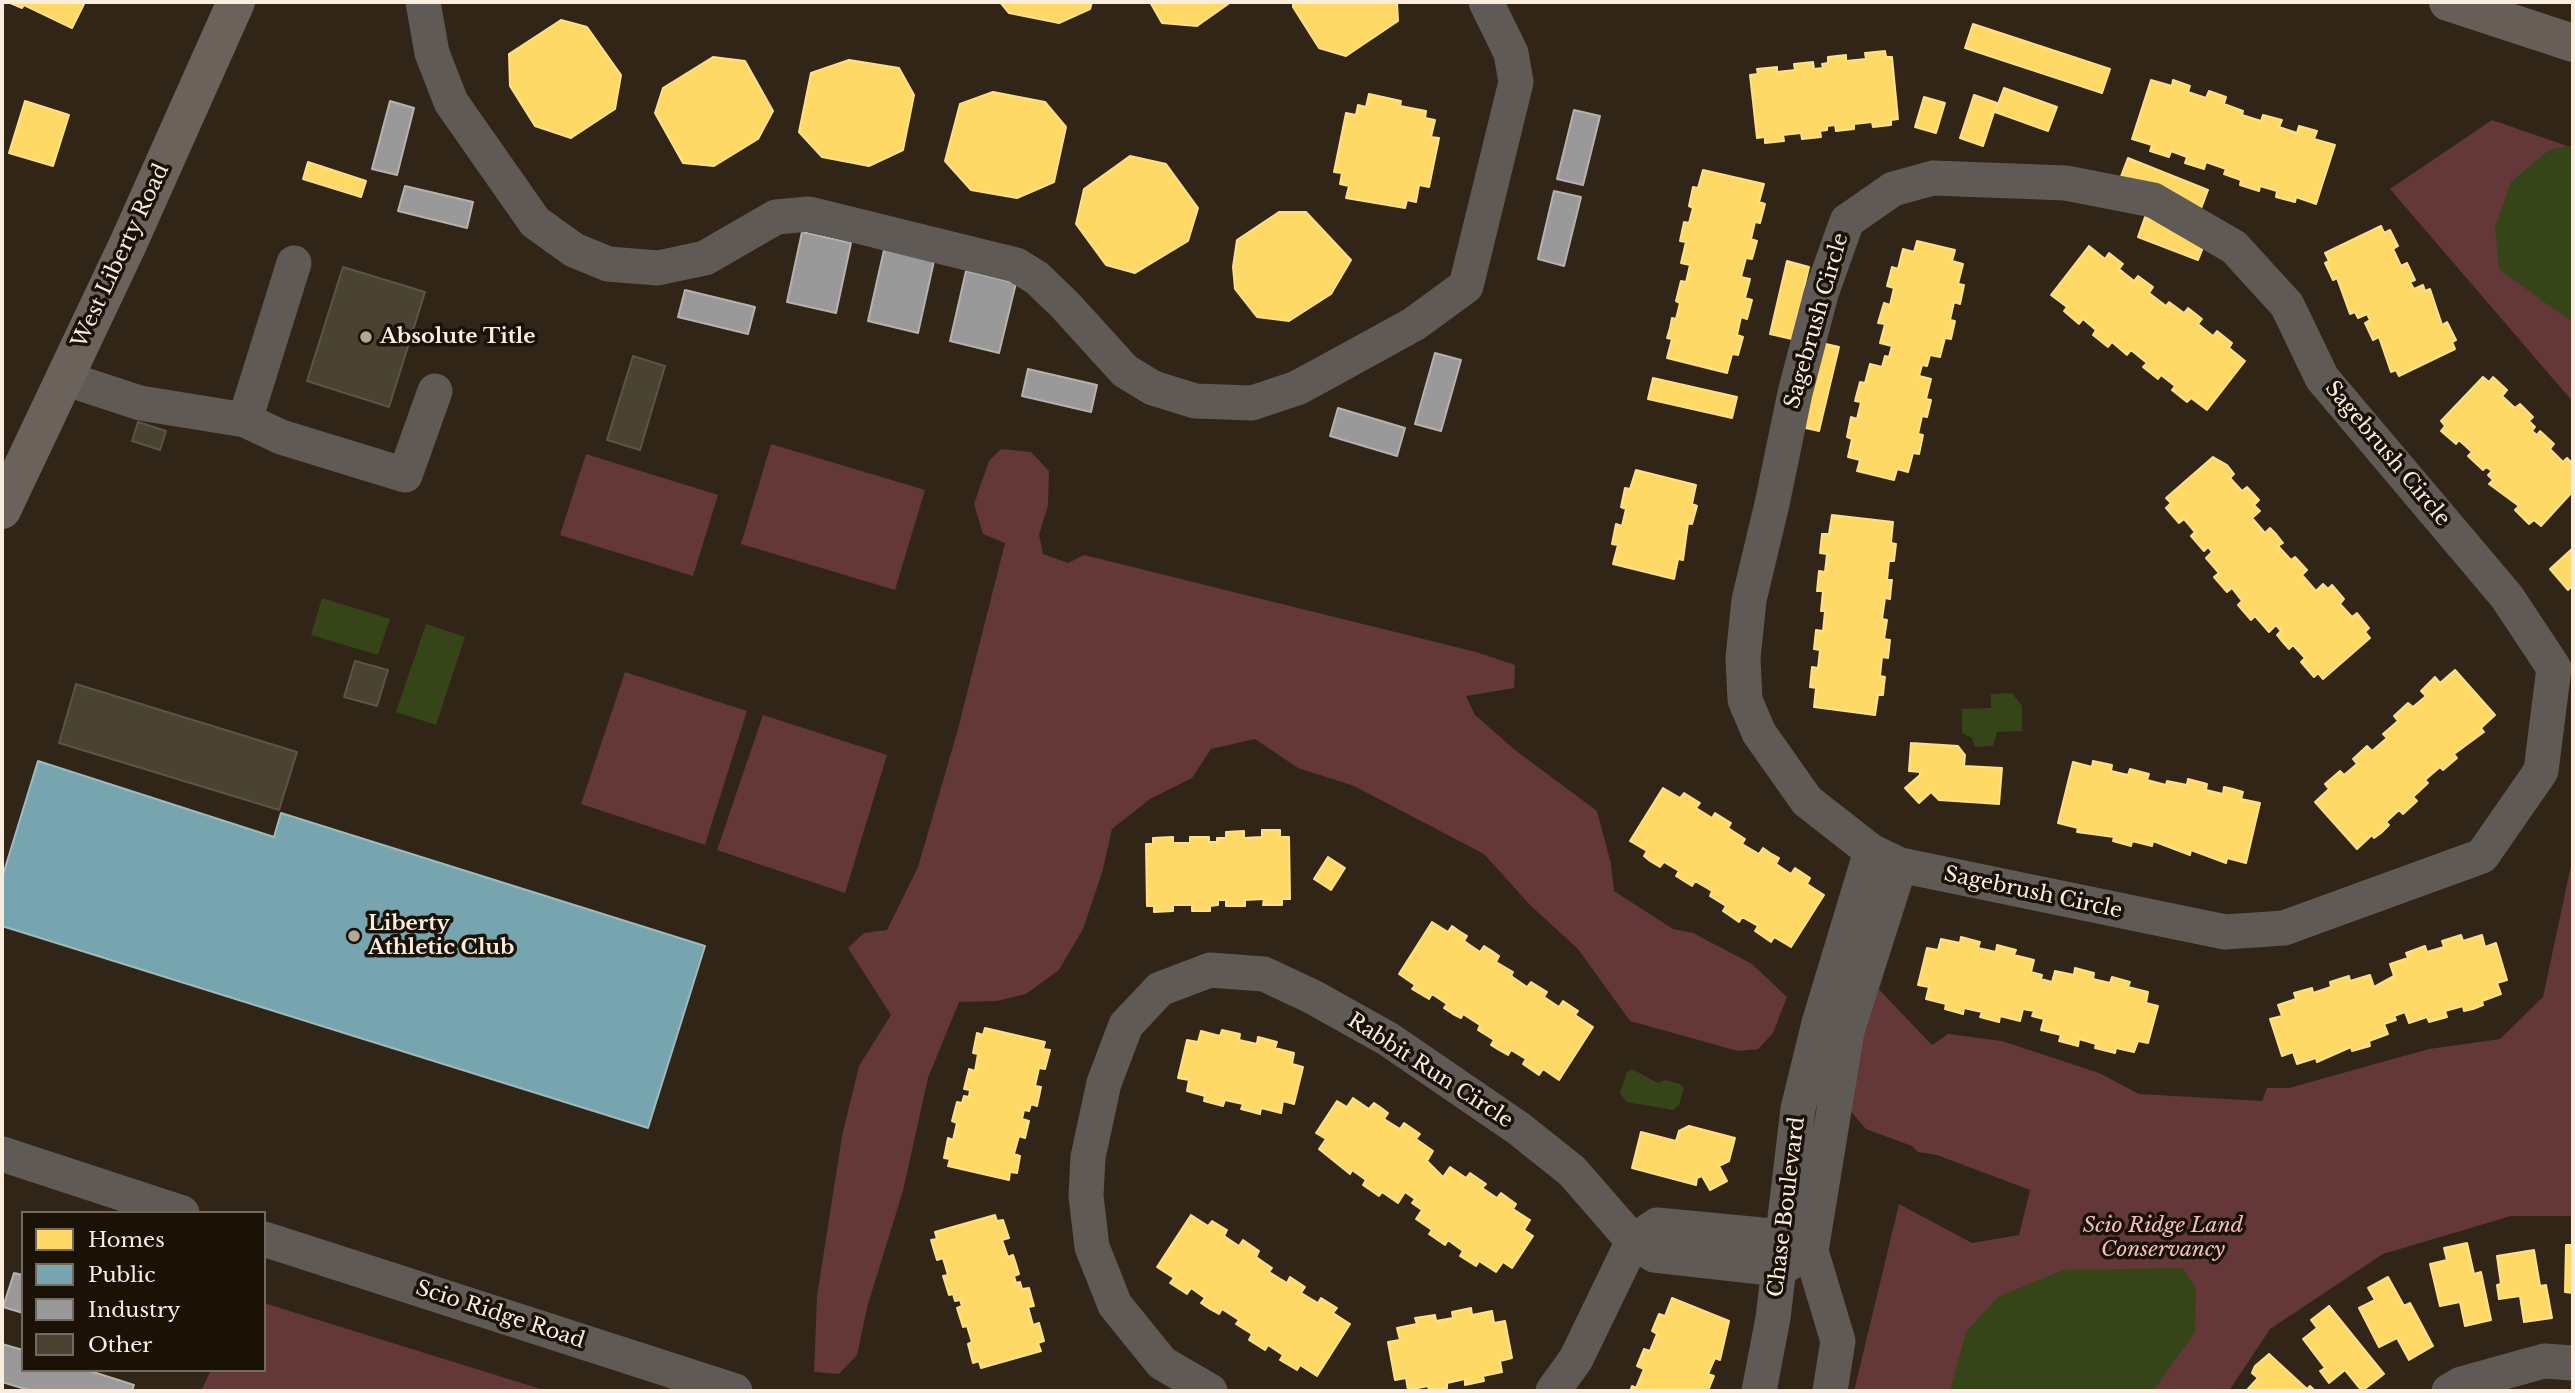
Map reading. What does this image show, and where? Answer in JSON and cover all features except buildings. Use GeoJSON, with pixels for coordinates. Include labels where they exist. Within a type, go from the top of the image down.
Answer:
{"type":"FeatureCollection","features":[{"type":"Feature","properties":{"kind":"highway"},"geometry":{"type":"LineString","coordinates":[[2448,2],[2573,43]]}},
{"type":"Feature","properties":{"kind":"main road","name":"West Liberty Road"},"geometry":{"type":"LineString","coordinates":[[2,510],[236,2]]}},
{"type":"Feature","properties":{"kind":"street"},"geometry":{"type":"LineString","coordinates":[[423,2],[432,53],[451,102],[535,222],[574,250],[608,264],[658,268],[705,258],[776,217],[808,214],[1016,265],[1037,278],[1065,305],[1125,371],[1153,388],[1195,401],[1252,403],[1297,388],[1414,324],[1466,286],[1516,82],[1511,53],[1486,2]]}},
{"type":"Feature","properties":{"kind":"street","name":"Sagebrush Circle"},"geometry":{"type":"LineString","coordinates":[[1933,178],[2066,183],[2153,200],[2234,247],[2287,305],[2322,378],[2507,597],[2554,668],[2541,771],[2482,856],[2284,928],[2225,932],[1885,858],[1807,801],[1759,733],[1745,700],[1743,668],[1749,600],[1772,504],[1783,441],[1821,294],[1847,221],[1893,189],[1933,178]]}},
{"type":"Feature","properties":{"kind":"street"},"geometry":{"type":"LineString","coordinates":[[245,419],[294,263]]}},
{"type":"Feature","properties":{"kind":"street"},"geometry":{"type":"LineString","coordinates":[[64,378],[140,402],[245,419],[281,437],[405,475],[435,391]]}},
{"type":"Feature","properties":{"kind":"street","name":"Chase Boulevard"},"geometry":{"type":"LineString","coordinates":[[1759,1391],[1791,1252],[1798,1109],[1833,1027],[1885,858]]}},
{"type":"Feature","properties":{"kind":"street","name":"Rabbit Run Circle"},"geometry":{"type":"LineString","coordinates":[[1210,1391],[1162,1363],[1115,1306],[1091,1247],[1086,1196],[1088,1157],[1104,1083],[1126,1025],[1160,989],[1210,970],[1264,974],[1313,997],[1388,1039],[1518,1128],[1572,1171],[1633,1241]]}},
{"type":"Feature","properties":{"kind":"street"},"geometry":{"type":"LineString","coordinates":[[2,1154],[176,1211]]}},
{"type":"Feature","properties":{"kind":"street"},"geometry":{"type":"LineString","coordinates":[[1553,1391],[1576,1359],[1633,1241],[1657,1225],[1791,1252]]}},
{"type":"Feature","properties":{"kind":"street","name":"Scio Ridge Road"},"geometry":{"type":"LineString","coordinates":[[266,1240],[735,1391]]}},
{"type":"Feature","properties":{"kind":"street","name":"Chase Boulevard"},"geometry":{"type":"LineString","coordinates":[[1791,1252],[1838,1341],[1830,1391]]}},
{"type":"Feature","properties":{"kind":"street"},"geometry":{"type":"LineString","coordinates":[[2449,1391],[2461,1384],[2544,1362],[2573,1363]]}},
{"type":"Feature","properties":{"kind":"green space"},"geometry":{"type":"Polygon","coordinates":[[[2492,120],[2573,148],[2573,402],[2390,189],[2492,120]]]}},
{"type":"Feature","properties":{"kind":"green space"},"geometry":{"type":"Polygon","coordinates":[[[771,444],[925,490],[895,590],[741,544],[771,444]]]}},
{"type":"Feature","properties":{"kind":"green space"},"geometry":{"type":"Polygon","coordinates":[[[1001,449],[1031,452],[1049,471],[1048,505],[1039,535],[1043,554],[1068,563],[1084,555],[1476,652],[1515,665],[1514,688],[1466,696],[1475,715],[1515,750],[1597,811],[1611,864],[1614,891],[1673,929],[1693,933],[1752,964],[1787,997],[1773,1033],[1758,1049],[1738,1051],[1630,1021],[1578,949],[1530,905],[1484,854],[1354,786],[1298,768],[1255,739],[1211,749],[1192,778],[1150,799],[1112,829],[1102,873],[1083,929],[1059,970],[1026,994],[997,1001],[959,1002],[928,1078],[903,1191],[868,1304],[857,1355],[839,1374],[814,1372],[817,1296],[842,1136],[859,1066],[891,1015],[848,948],[864,933],[887,930],[918,867],[958,729],[1005,543],[983,534],[974,504],[989,461],[1001,449]]]}},
{"type":"Feature","properties":{"kind":"green space"},"geometry":{"type":"Polygon","coordinates":[[[586,454],[718,495],[693,576],[560,535],[586,454]]]}},
{"type":"Feature","properties":{"kind":"green space"},"geometry":{"type":"Polygon","coordinates":[[[625,672],[747,711],[705,845],[581,804],[625,672]]]}},
{"type":"Feature","properties":{"kind":"green space"},"geometry":{"type":"Polygon","coordinates":[[[763,715],[887,755],[845,893],[717,850],[763,715]]]}},
{"type":"Feature","properties":{"kind":"green space","name":"Scio Ridge Land Conservancy"},"geometry":{"type":"Polygon","coordinates":[[[2573,856],[2573,1216],[2511,1216],[2383,1254],[2270,1329],[2229,1391],[1854,1391],[1899,1204],[1972,1243],[2019,1235],[2030,1190],[1937,1155],[1918,1152],[1912,1146],[1866,1129],[1808,1062],[1849,958],[1932,1045],[1948,1034],[2002,1041],[2099,1073],[2139,1094],[2262,1101],[2267,1088],[2289,1088],[2429,1049],[2500,1039],[2543,997],[2573,856]]]}},
{"type":"Feature","properties":{"kind":"green space"},"geometry":{"type":"Polygon","coordinates":[[[266,1304],[547,1391],[201,1391],[210,1372],[266,1372],[266,1304]]]}},
{"type":"Feature","properties":{"kind":"shaded area"},"geometry":{"type":"Polygon","coordinates":[[[2573,145],[2573,323],[2499,269],[2495,227],[2511,182],[2549,150],[2573,145]]]}},
{"type":"Feature","properties":{"kind":"shaded area"},"geometry":{"type":"Polygon","coordinates":[[[322,598],[390,619],[378,655],[311,635],[322,598]]]}},
{"type":"Feature","properties":{"kind":"shaded area"},"geometry":{"type":"Polygon","coordinates":[[[426,624],[465,637],[436,725],[396,712],[426,624]]]}},
{"type":"Feature","properties":{"kind":"shaded area"},"geometry":{"type":"Polygon","coordinates":[[[2012,693],[2022,706],[2022,731],[1997,732],[1993,746],[1975,747],[1972,738],[1962,733],[1962,709],[1991,708],[1991,694],[2012,693]]]}},
{"type":"Feature","properties":{"kind":"shaded area"},"geometry":{"type":"Polygon","coordinates":[[[1632,1069],[1658,1083],[1665,1080],[1680,1084],[1684,1088],[1679,1105],[1673,1110],[1626,1102],[1620,1093],[1627,1072],[1632,1069]]]}},
{"type":"Feature","properties":{"kind":"shaded area"},"geometry":{"type":"Polygon","coordinates":[[[2182,1268],[2196,1288],[2195,1332],[2153,1391],[1950,1391],[1966,1332],[1998,1297],[2063,1270],[2182,1268]]]}},
{"type":"Feature","properties":{"kind":"place","name":"Absolute Title"},"geometry":{"type":"Point","coordinates":[366,337]}},
{"type":"Feature","properties":{"kind":"place","name":"Liberty Athletic Club"},"geometry":{"type":"Point","coordinates":[354,936]}}]}
